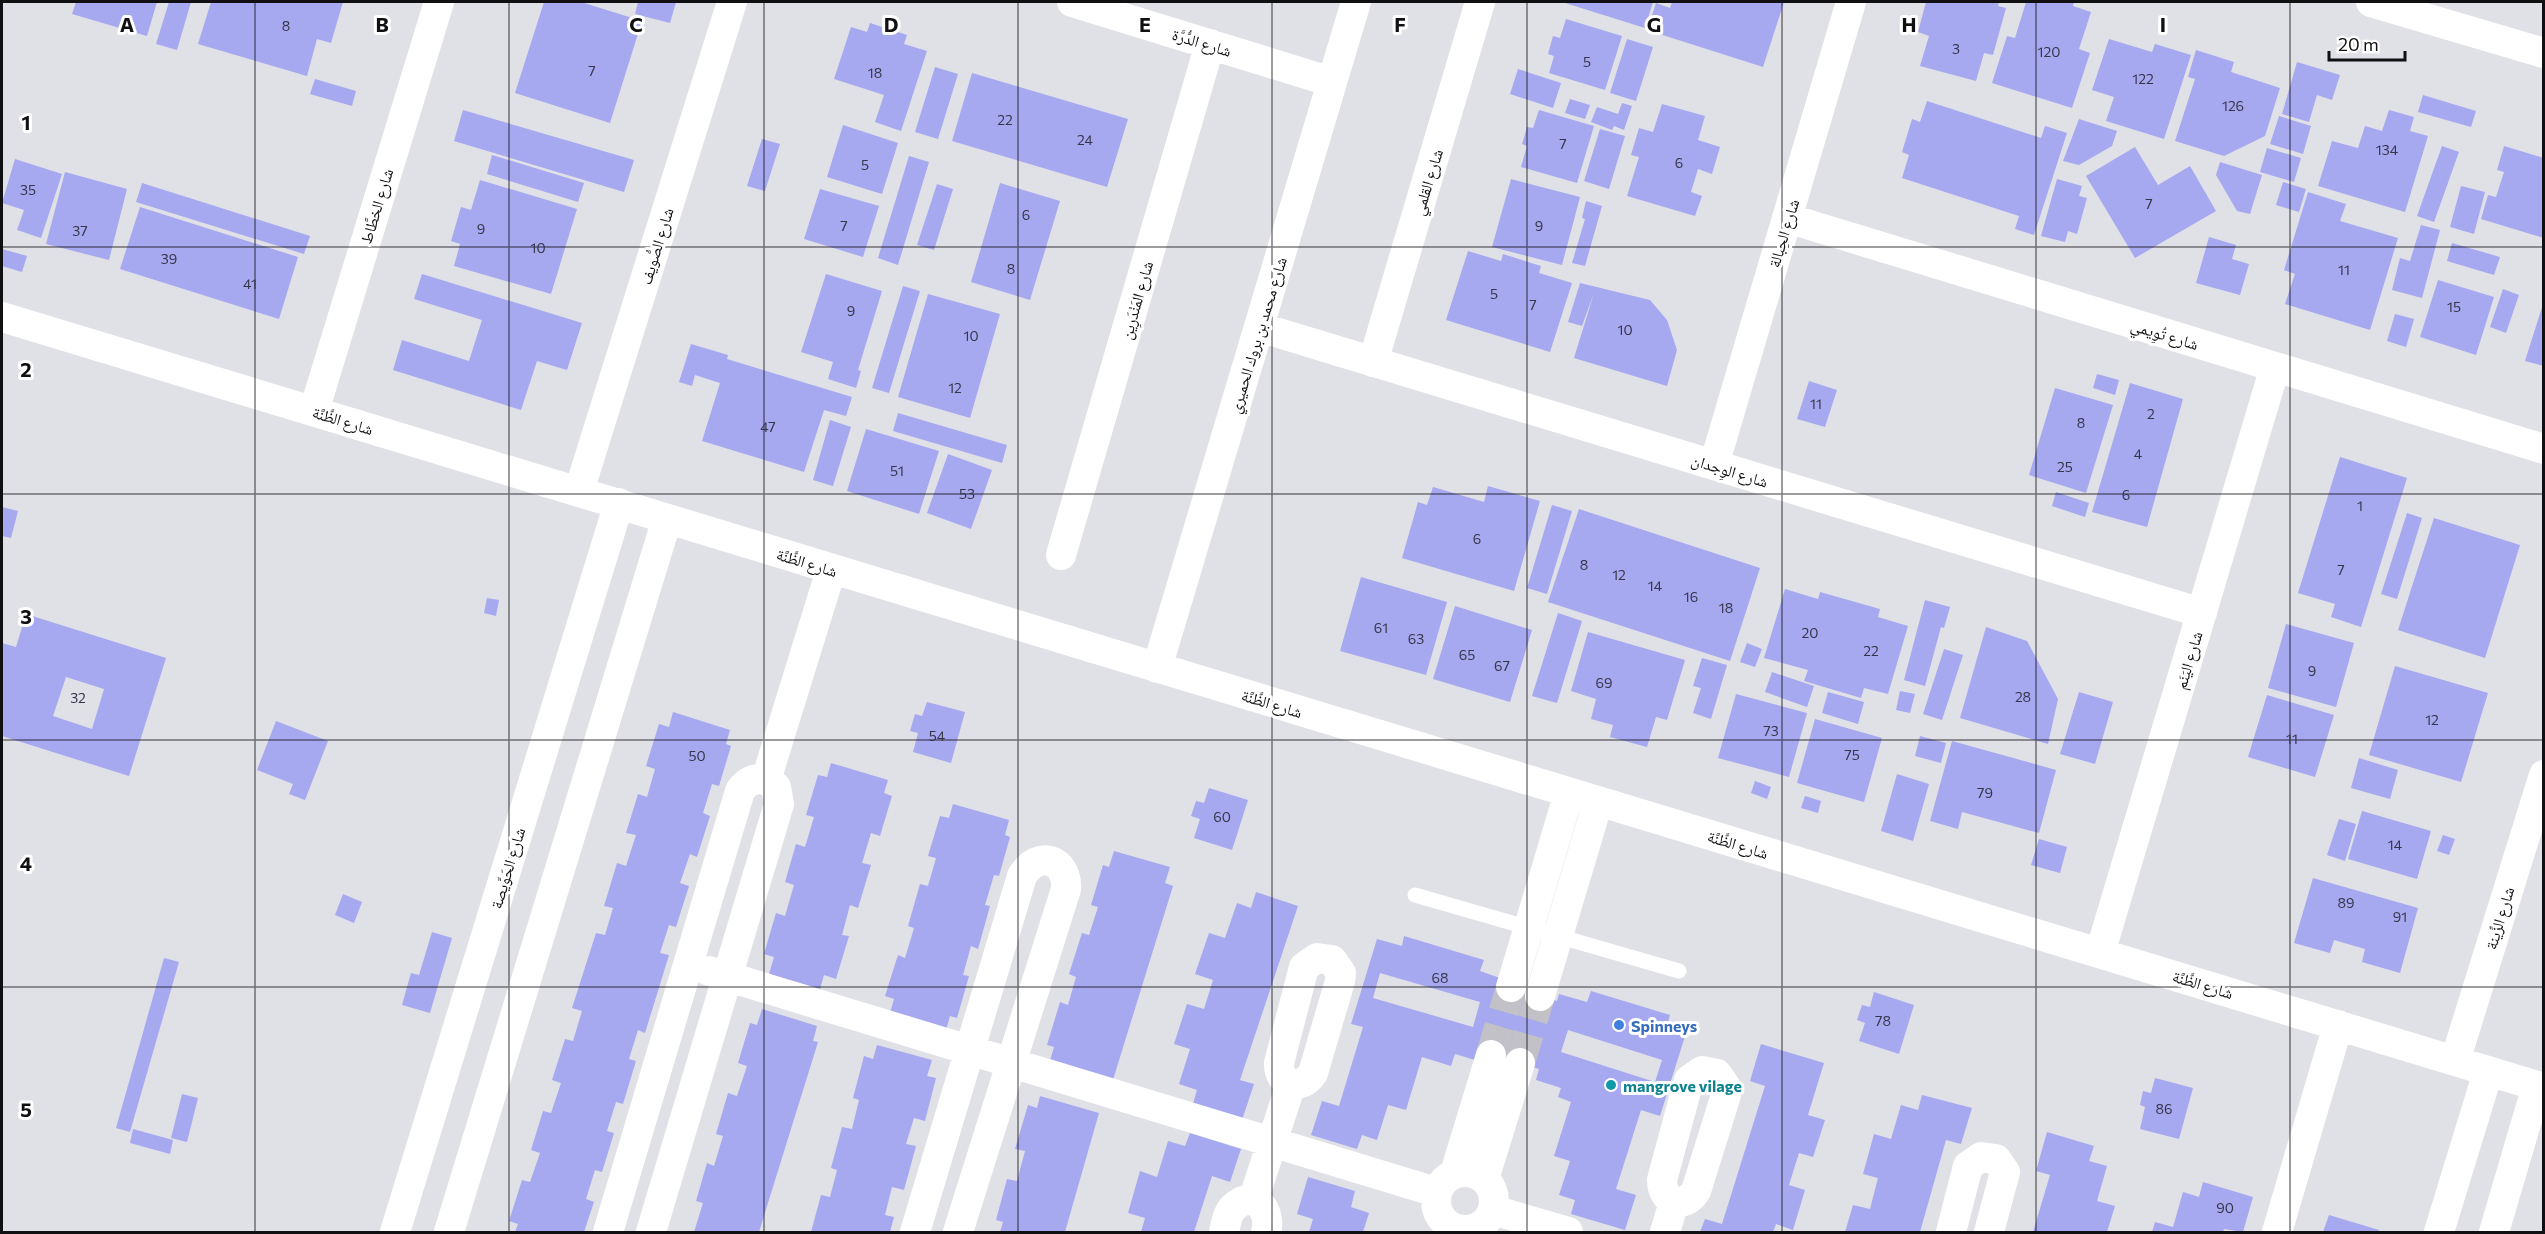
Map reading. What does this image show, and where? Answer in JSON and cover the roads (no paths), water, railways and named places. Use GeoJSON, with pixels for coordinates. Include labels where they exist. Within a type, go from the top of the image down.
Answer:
{"type":"FeatureCollection","features":[{"type":"Feature","properties":{"kind":"street","name":"شارع الخطَّاط"},"geometry":{"type":"LineString","coordinates":[[314,411],[439,2]]}},
{"type":"Feature","properties":{"kind":"street","name":"شارع الصُّويف"},"geometry":{"type":"LineString","coordinates":[[579,491],[732,2]]}},
{"type":"Feature","properties":{"kind":"street","name":"شارع الدُّرَّة"},"geometry":{"type":"LineString","coordinates":[[1072,2],[1332,82]]}},
{"type":"Feature","properties":{"kind":"street","name":"شارع محمد بن بروك الحميري"},"geometry":{"type":"LineString","coordinates":[[1157,668],[1356,2]]}},
{"type":"Feature","properties":{"kind":"street","name":"شارع القلمي"},"geometry":{"type":"LineString","coordinates":[[1373,362],[1480,2]]}},
{"type":"Feature","properties":{"kind":"street","name":"شارع الحِبالة"},"geometry":{"type":"LineString","coordinates":[[1714,465],[1851,2]]}},
{"type":"Feature","properties":{"kind":"street"},"geometry":{"type":"LineString","coordinates":[[2371,2],[2544,53]]}},
{"type":"Feature","properties":{"kind":"street","name":"شارع المَنْدَرِين"},"geometry":{"type":"LineString","coordinates":[[1061,555],[1210,44]]}},
{"type":"Feature","properties":{"kind":"street","name":"شارع تُوِيمي"},"geometry":{"type":"LineString","coordinates":[[1787,218],[2544,449]]}},
{"type":"Feature","properties":{"kind":"street","name":"شارع الظَّنَّة"},"geometry":{"type":"LineString","coordinates":[[2,317],[2540,1087]]}},
{"type":"Feature","properties":{"kind":"street","name":"شارع الوِجدان"},"geometry":{"type":"LineString","coordinates":[[1259,327],[2202,613]]}},
{"type":"Feature","properties":{"kind":"street","name":"شارع اليَنَم"},"geometry":{"type":"LineString","coordinates":[[2100,953],[2275,367]]}},
{"type":"Feature","properties":{"kind":"street","name":"شارع الحَوِّيصة"},"geometry":{"type":"LineString","coordinates":[[395,1233],[619,503]]}},
{"type":"Feature","properties":{"kind":"street"},"geometry":{"type":"LineString","coordinates":[[449,1233],[668,519]]}},
{"type":"Feature","properties":{"kind":"street"},"geometry":{"type":"LineString","coordinates":[[766,780],[831,570]]}},
{"type":"Feature","properties":{"kind":"street","name":"شارع الزِّينة"},"geometry":{"type":"LineString","coordinates":[[2456,1061],[2544,775]]}},
{"type":"Feature","properties":{"kind":"street"},"geometry":{"type":"LineString","coordinates":[[608,1233],[740,791],[752,780],[766,780],[776,787],[779,804],[651,1233]]}},
{"type":"Feature","properties":{"kind":"street"},"geometry":{"type":"LineString","coordinates":[[1511,987],[1569,793]]}},
{"type":"Feature","properties":{"kind":"street"},"geometry":{"type":"LineString","coordinates":[[1540,996],[1598,802]]}},
{"type":"Feature","properties":{"kind":"street"},"geometry":{"type":"LineString","coordinates":[[915,1233],[1022,876],[1027,867],[1036,861],[1055,863],[1062,870],[1066,879],[1066,889],[958,1233]]}},
{"type":"Feature","properties":{"kind":"street"},"geometry":{"type":"LineString","coordinates":[[689,965],[1272,1142],[1443,1204]]}},
{"type":"Feature","properties":{"kind":"street"},"geometry":{"type":"LineString","coordinates":[[2277,1233],[2338,1025]]}},
{"type":"Feature","properties":{"kind":"street"},"geometry":{"type":"LineString","coordinates":[[1443,1204],[1465,1171],[1484,1179],[1493,1193],[1493,1210],[1479,1226],[1468,1231],[1449,1225],[1443,1204],[1491,1054]]}},
{"type":"Feature","properties":{"kind":"street"},"geometry":{"type":"LineString","coordinates":[[1484,1179],[1520,1064]]}},
{"type":"Feature","properties":{"kind":"street"},"geometry":{"type":"LineString","coordinates":[[2439,1233],[2488,1072]]}},
{"type":"Feature","properties":{"kind":"street"},"geometry":{"type":"LineString","coordinates":[[1253,1201],[1291,1084]]}},
{"type":"Feature","properties":{"kind":"street"},"geometry":{"type":"LineString","coordinates":[[2494,1233],[2540,1087]]}},
{"type":"Feature","properties":{"kind":"street"},"geometry":{"type":"LineString","coordinates":[[1951,1233],[1968,1166],[1981,1157],[1989,1157],[1996,1159],[2005,1172],[1989,1233]]}},
{"type":"Feature","properties":{"kind":"street"},"geometry":{"type":"LineString","coordinates":[[1224,1233],[1234,1206],[1243,1201],[1253,1201],[1262,1206],[1268,1214],[1266,1233]]}},
{"type":"Feature","properties":{"kind":"street"},"geometry":{"type":"LineString","coordinates":[[1665,1233],[1674,1202]]}},
{"type":"Feature","properties":{"kind":"street"},"geometry":{"type":"LineString","coordinates":[[1493,1210],[1568,1233]]}},
{"type":"Feature","properties":{"kind":"lane"},"geometry":{"type":"LineString","coordinates":[[1415,895],[1679,972]]}},
{"type":"Feature","properties":{"kind":"tunnel"},"geometry":{"type":"LineString","coordinates":[[1491,1055],[1511,987]]}},
{"type":"Feature","properties":{"kind":"tunnel"},"geometry":{"type":"LineString","coordinates":[[1520,1063],[1540,996]]}},
{"type":"Feature","properties":{"kind":"place","name":"Spinneys"},"geometry":{"type":"Point","coordinates":[1619,1025]}},
{"type":"Feature","properties":{"kind":"place","name":"mangrove vilage"},"geometry":{"type":"Point","coordinates":[1611,1085]}}]}
